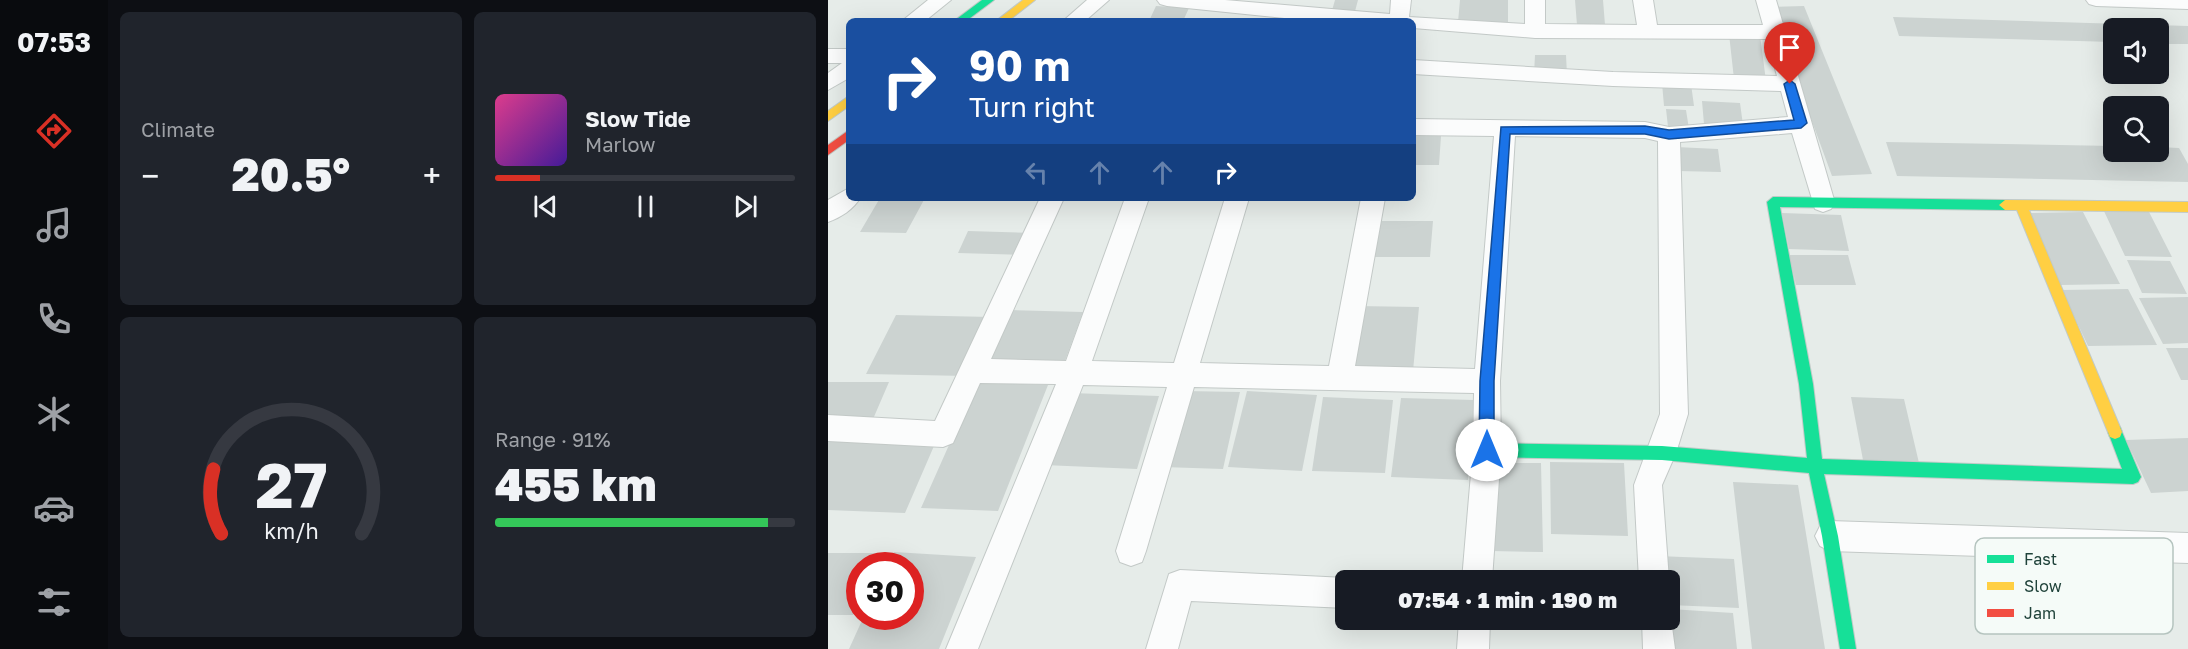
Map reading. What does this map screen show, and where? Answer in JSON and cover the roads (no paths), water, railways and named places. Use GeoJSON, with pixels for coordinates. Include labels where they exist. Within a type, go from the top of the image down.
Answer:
{"type":"FeatureCollection","features":[{"type":"Feature","properties":{"kind":"street"},"geometry":{"type":"LineString","coordinates":[[916,18],[941,0]]}},
{"type":"Feature","properties":{"kind":"street"},"geometry":{"type":"LineString","coordinates":[[963,18],[989,0]]}},
{"type":"Feature","properties":{"kind":"street"},"geometry":{"type":"LineString","coordinates":[[1005,18],[1030,0]]}},
{"type":"Feature","properties":{"kind":"street"},"geometry":{"type":"LineString","coordinates":[[1076,18],[1099,0]]}},
{"type":"Feature","properties":{"kind":"street"},"geometry":{"type":"LineString","coordinates":[[1167,0],[1359,18]]}},
{"type":"Feature","properties":{"kind":"street"},"geometry":{"type":"LineString","coordinates":[[1399,18],[1401,0]]}},
{"type":"Feature","properties":{"kind":"street"},"geometry":{"type":"LineString","coordinates":[[1535,0],[1535,31]]}},
{"type":"Feature","properties":{"kind":"street"},"geometry":{"type":"LineString","coordinates":[[1643,0],[1648,33]]}},
{"type":"Feature","properties":{"kind":"street"},"geometry":{"type":"LineString","coordinates":[[1766,0],[1823,203]]}},
{"type":"Feature","properties":{"kind":"street"},"geometry":{"type":"LineString","coordinates":[[2096,0],[2188,3]]}},
{"type":"Feature","properties":{"kind":"street"},"geometry":{"type":"LineString","coordinates":[[1416,22],[1535,31],[1775,32]]}},
{"type":"Feature","properties":{"kind":"street"},"geometry":{"type":"LineString","coordinates":[[828,56],[846,56]]}},
{"type":"Feature","properties":{"kind":"street"},"geometry":{"type":"LineString","coordinates":[[1416,67],[1612,79],[1790,84]]}},
{"type":"Feature","properties":{"kind":"street"},"geometry":{"type":"LineString","coordinates":[[828,83],[846,70]]}},
{"type":"Feature","properties":{"kind":"street"},"geometry":{"type":"LineString","coordinates":[[828,117],[846,102]]}},
{"type":"Feature","properties":{"kind":"street"},"geometry":{"type":"LineString","coordinates":[[1416,127],[1645,130],[1669,135],[1801,123]]}},
{"type":"Feature","properties":{"kind":"street"},"geometry":{"type":"LineString","coordinates":[[1478,570],[1487,450],[1487,381],[1505,130]]}},
{"type":"Feature","properties":{"kind":"street"},"geometry":{"type":"LineString","coordinates":[[1653,570],[1648,485],[1662,453],[1674,414],[1669,135]]}},
{"type":"Feature","properties":{"kind":"street"},"geometry":{"type":"LineString","coordinates":[[828,151],[846,136]]}},
{"type":"Feature","properties":{"kind":"street"},"geometry":{"type":"LineString","coordinates":[[828,213],[846,199]]}},
{"type":"Feature","properties":{"kind":"street"},"geometry":{"type":"LineString","coordinates":[[828,428],[943,434],[1051,201]]}},
{"type":"Feature","properties":{"kind":"street"},"geometry":{"type":"LineString","coordinates":[[962,649],[1074,374],[1136,201]]}},
{"type":"Feature","properties":{"kind":"street"},"geometry":{"type":"LineString","coordinates":[[1131,551],[1236,201]]}},
{"type":"Feature","properties":{"kind":"street"},"geometry":{"type":"LineString","coordinates":[[1340,379],[1372,201]]}},
{"type":"Feature","properties":{"kind":"street"},"geometry":{"type":"LineString","coordinates":[[1848,649],[1830,536],[1815,466],[1806,384],[1773,202],[2188,207]]}},
{"type":"Feature","properties":{"kind":"street"},"geometry":{"type":"LineString","coordinates":[[1487,450],[1662,453],[1815,466],[2133,477],[2021,206]]}},
{"type":"Feature","properties":{"kind":"street"},"geometry":{"type":"LineString","coordinates":[[974,371],[1487,381]]}},
{"type":"Feature","properties":{"kind":"street"},"geometry":{"type":"LineString","coordinates":[[1830,536],[1975,541]]}},
{"type":"Feature","properties":{"kind":"street"},"geometry":{"type":"LineString","coordinates":[[2173,547],[2188,548]]}},
{"type":"Feature","properties":{"kind":"street"},"geometry":{"type":"LineString","coordinates":[[1162,649],[1180,585],[1335,592]]}},
{"type":"Feature","properties":{"kind":"street"},"geometry":{"type":"LineString","coordinates":[[1473,649],[1474,630]]}},
{"type":"Feature","properties":{"kind":"street"},"geometry":{"type":"LineString","coordinates":[[1658,630],[1659,649]]}}]}
